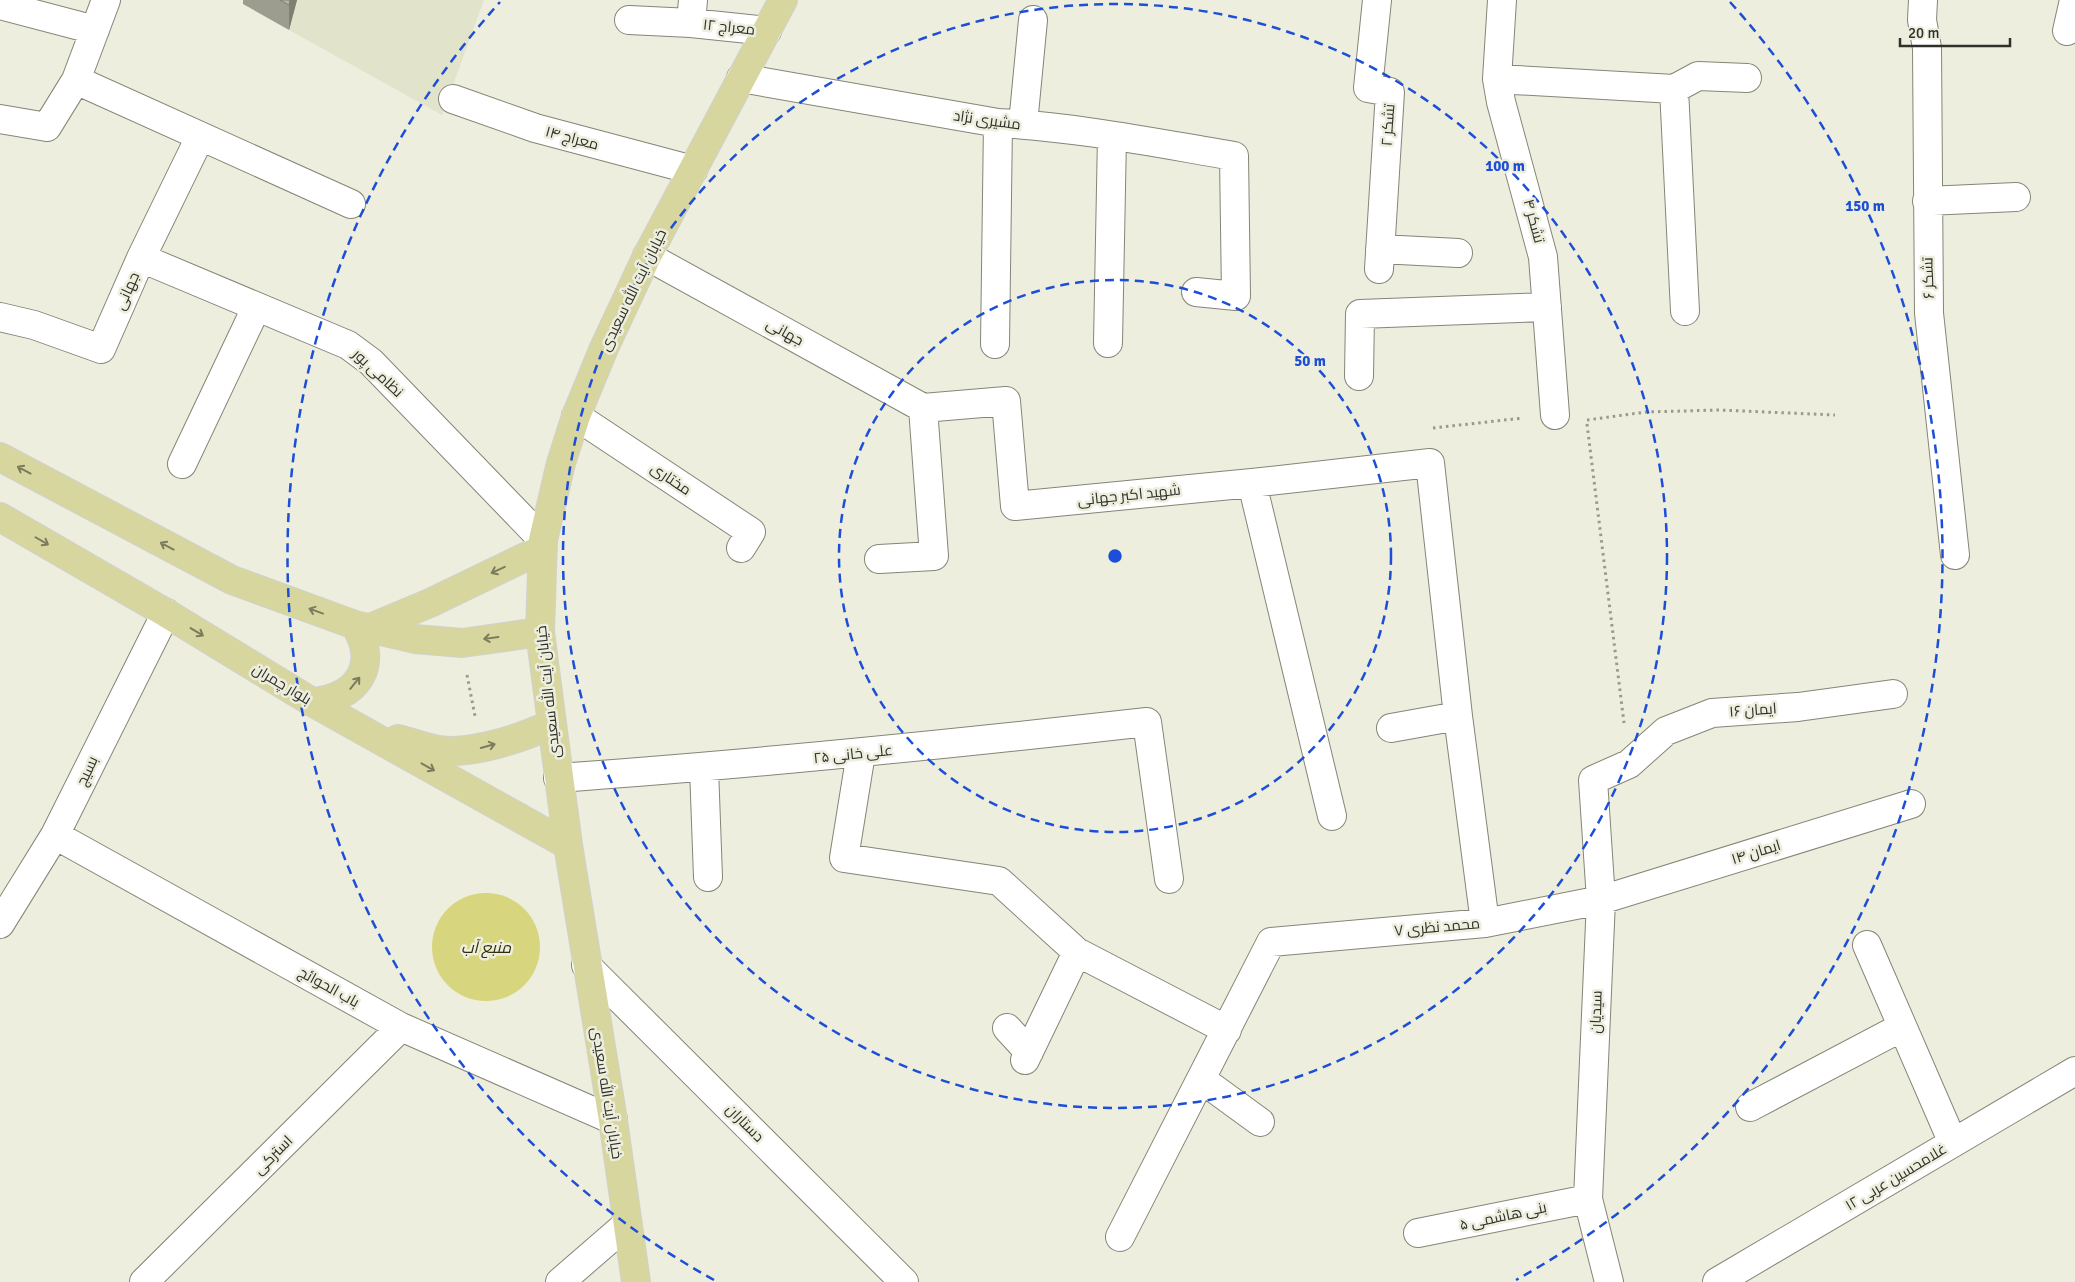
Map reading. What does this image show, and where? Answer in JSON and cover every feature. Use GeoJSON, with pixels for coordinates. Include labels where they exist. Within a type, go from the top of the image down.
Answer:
{"type":"FeatureCollection","features":[{"type":"Feature","properties":{"kind":"main road","name":"خیابان آیت الله سعیدی"},"geometry":{"type":"LineString","coordinates":[[636,1282],[613,1120],[586,965],[551,724],[540,632],[542,544],[561,463],[576,416],[604,348],[647,256],[783,0]]}},
{"type":"Feature","properties":{"kind":"main road"},"geometry":{"type":"LineString","coordinates":[[0,457],[232,580],[363,627],[415,639],[462,643],[540,632]]}},
{"type":"Feature","properties":{"kind":"main road","name":"بلوار چمران"},"geometry":{"type":"LineString","coordinates":[[0,517],[166,613],[312,702],[568,845]]}},
{"type":"Feature","properties":{"kind":"main road"},"geometry":{"type":"LineString","coordinates":[[363,627],[430,603],[542,544]]}},
{"type":"Feature","properties":{"kind":"main road"},"geometry":{"type":"LineString","coordinates":[[312,702],[327,701],[341,696],[353,687],[361,675],[365,662],[362,636],[363,627]]}},
{"type":"Feature","properties":{"kind":"main road"},"geometry":{"type":"LineString","coordinates":[[356,727],[440,750],[480,748],[534,732],[551,724]]}},
{"type":"Feature","properties":{"kind":"street"},"geometry":{"type":"LineString","coordinates":[[0,119],[47,127],[76,80],[106,0]]}},
{"type":"Feature","properties":{"kind":"street","name":"تشکر ۲"},"geometry":{"type":"LineString","coordinates":[[1377,0],[1368,88],[1390,92],[1380,259],[1458,253]]}},
{"type":"Feature","properties":{"kind":"street","name":"تشکر ۴"},"geometry":{"type":"LineString","coordinates":[[1502,0],[1497,78],[1501,102],[1544,257],[1555,415]]}},
{"type":"Feature","properties":{"kind":"street","name":"تشکر ۶"},"geometry":{"type":"LineString","coordinates":[[1923,0],[1922,20],[1927,48],[1929,313],[1955,555]]}},
{"type":"Feature","properties":{"kind":"street"},"geometry":{"type":"LineString","coordinates":[[2067,31],[2074,0]]}},
{"type":"Feature","properties":{"kind":"street"},"geometry":{"type":"LineString","coordinates":[[0,5],[95,30]]}},
{"type":"Feature","properties":{"kind":"street","name":"معراج ۱۲"},"geometry":{"type":"LineString","coordinates":[[629,20],[692,12],[766,32]]}},
{"type":"Feature","properties":{"kind":"street"},"geometry":{"type":"LineString","coordinates":[[995,344],[1011,124],[1032,20]]}},
{"type":"Feature","properties":{"kind":"street"},"geometry":{"type":"LineString","coordinates":[[1497,78],[1674,89],[1698,76],[1747,78]]}},
{"type":"Feature","properties":{"kind":"street","name":"مشیری نژاد"},"geometry":{"type":"LineString","coordinates":[[741,78],[1011,124],[1112,136],[1234,156],[1236,296],[1196,292]]}},
{"type":"Feature","properties":{"kind":"street"},"geometry":{"type":"LineString","coordinates":[[76,80],[351,204]]}},
{"type":"Feature","properties":{"kind":"street"},"geometry":{"type":"LineString","coordinates":[[1674,89],[1685,311]]}},
{"type":"Feature","properties":{"kind":"street","name":"معراج ۱۴"},"geometry":{"type":"LineString","coordinates":[[453,99],[535,128],[694,170]]}},
{"type":"Feature","properties":{"kind":"street"},"geometry":{"type":"LineString","coordinates":[[1108,342],[1112,136]]}},
{"type":"Feature","properties":{"kind":"street","name":"جهانی"},"geometry":{"type":"LineString","coordinates":[[0,318],[34,325],[101,349],[200,137]]}},
{"type":"Feature","properties":{"kind":"street"},"geometry":{"type":"LineString","coordinates":[[1927,201],[2016,197]]}},
{"type":"Feature","properties":{"kind":"street","name":"جهانی"},"geometry":{"type":"LineString","coordinates":[[647,256],[923,408]]}},
{"type":"Feature","properties":{"kind":"street","name":"نظامی پور"},"geometry":{"type":"LineString","coordinates":[[142,258],[256,308],[348,345],[371,362],[542,544]]}},
{"type":"Feature","properties":{"kind":"street"},"geometry":{"type":"LineString","coordinates":[[1359,376],[1360,314],[1547,307]]}},
{"type":"Feature","properties":{"kind":"street"},"geometry":{"type":"LineString","coordinates":[[182,464],[256,308]]}},
{"type":"Feature","properties":{"kind":"street","name":"شهید اکبر جهانی"},"geometry":{"type":"LineString","coordinates":[[923,408],[1006,401],[1015,506],[1252,483],[1430,463]]}},
{"type":"Feature","properties":{"kind":"street"},"geometry":{"type":"LineString","coordinates":[[879,559],[934,556],[923,408]]}},
{"type":"Feature","properties":{"kind":"street","name":"مختاری"},"geometry":{"type":"LineString","coordinates":[[576,416],[751,532],[740,548]]}},
{"type":"Feature","properties":{"kind":"street"},"geometry":{"type":"LineString","coordinates":[[1430,463],[1458,716],[1485,923]]}},
{"type":"Feature","properties":{"kind":"street"},"geometry":{"type":"LineString","coordinates":[[1252,483],[1332,816]]}},
{"type":"Feature","properties":{"kind":"street","name":"بسیج"},"geometry":{"type":"LineString","coordinates":[[0,924],[55,836],[166,613]]}},
{"type":"Feature","properties":{"kind":"street","name":"ایمان ۱۶"},"geometry":{"type":"LineString","coordinates":[[1629,764],[1666,731],[1712,713],[1798,707],[1893,694]]}},
{"type":"Feature","properties":{"kind":"street"},"geometry":{"type":"LineString","coordinates":[[1391,728],[1458,716]]}},
{"type":"Feature","properties":{"kind":"street","name":"علی خانی ۲۵"},"geometry":{"type":"LineString","coordinates":[[558,778],[704,768],[1147,722],[1169,879]]}},
{"type":"Feature","properties":{"kind":"street"},"geometry":{"type":"LineString","coordinates":[[861,753],[844,858],[999,881],[1077,952],[1227,1030],[1120,1237]]}},
{"type":"Feature","properties":{"kind":"street","name":"سیدیان"},"geometry":{"type":"LineString","coordinates":[[1609,1282],[1588,1198],[1600,900],[1592,780],[1629,764]]}},
{"type":"Feature","properties":{"kind":"street"},"geometry":{"type":"LineString","coordinates":[[704,768],[708,877]]}},
{"type":"Feature","properties":{"kind":"street","name":"ایمان ۱۴"},"geometry":{"type":"LineString","coordinates":[[1600,900],[1911,804]]}},
{"type":"Feature","properties":{"kind":"street","name":"باب الحوائج"},"geometry":{"type":"LineString","coordinates":[[55,836],[401,1027],[613,1120]]}},
{"type":"Feature","properties":{"kind":"street","name":"محمد نظری ۷"},"geometry":{"type":"LineString","coordinates":[[1227,1030],[1271,942],[1485,923],[1600,900]]}},
{"type":"Feature","properties":{"kind":"street"},"geometry":{"type":"LineString","coordinates":[[1867,945],[1953,1143]]}},
{"type":"Feature","properties":{"kind":"street"},"geometry":{"type":"LineString","coordinates":[[1007,1028],[1027,1056],[1077,952]]}},
{"type":"Feature","properties":{"kind":"street","name":"دستاران"},"geometry":{"type":"LineString","coordinates":[[586,965],[904,1282]]}},
{"type":"Feature","properties":{"kind":"street","name":"استرکی"},"geometry":{"type":"LineString","coordinates":[[144,1282],[401,1027]]}},
{"type":"Feature","properties":{"kind":"street"},"geometry":{"type":"LineString","coordinates":[[1750,1107],[1902,1027]]}},
{"type":"Feature","properties":{"kind":"street","name":"غلامحسین عربی ۱۲"},"geometry":{"type":"LineString","coordinates":[[1717,1282],[2075,1071]]}},
{"type":"Feature","properties":{"kind":"street"},"geometry":{"type":"LineString","coordinates":[[1201,1079],[1260,1122]]}},
{"type":"Feature","properties":{"kind":"street","name":"بنی هاشمی ۵"},"geometry":{"type":"LineString","coordinates":[[1418,1233],[1588,1198]]}},
{"type":"Feature","properties":{"kind":"street"},"geometry":{"type":"LineString","coordinates":[[560,1282],[627,1224]]}},
{"type":"Feature","properties":{"kind":"path"},"geometry":{"type":"LineString","coordinates":[[1430,463],[1425,429],[1555,415],[1587,420],[1646,412],[1719,410],[1835,415]]}},
{"type":"Feature","properties":{"kind":"path"},"geometry":{"type":"LineString","coordinates":[[1587,420],[1629,764]]}},
{"type":"Feature","properties":{"kind":"path"},"geometry":{"type":"LineString","coordinates":[[462,643],[480,748]]}},
{"type":"Feature","properties":{"kind":"shaded area"},"geometry":{"type":"Polygon","coordinates":[[[244,0],[484,0],[442,115],[289,30],[244,0]]]}},
{"type":"Feature","properties":{"kind":"water","name":"منبع آب"},"geometry":{"type":"Polygon","coordinates":[[[486,893],[507,897],[524,909],[536,926],[540,947],[536,968],[524,985],[507,997],[486,1001],[465,997],[448,985],[436,968],[432,947],[436,926],[448,909],[465,897],[486,893]]]}},
{"type":"Feature","properties":{"kind":"building"},"geometry":{"type":"Polygon","coordinates":[[[280,0],[290,0],[289,5],[280,0]]]}}]}
